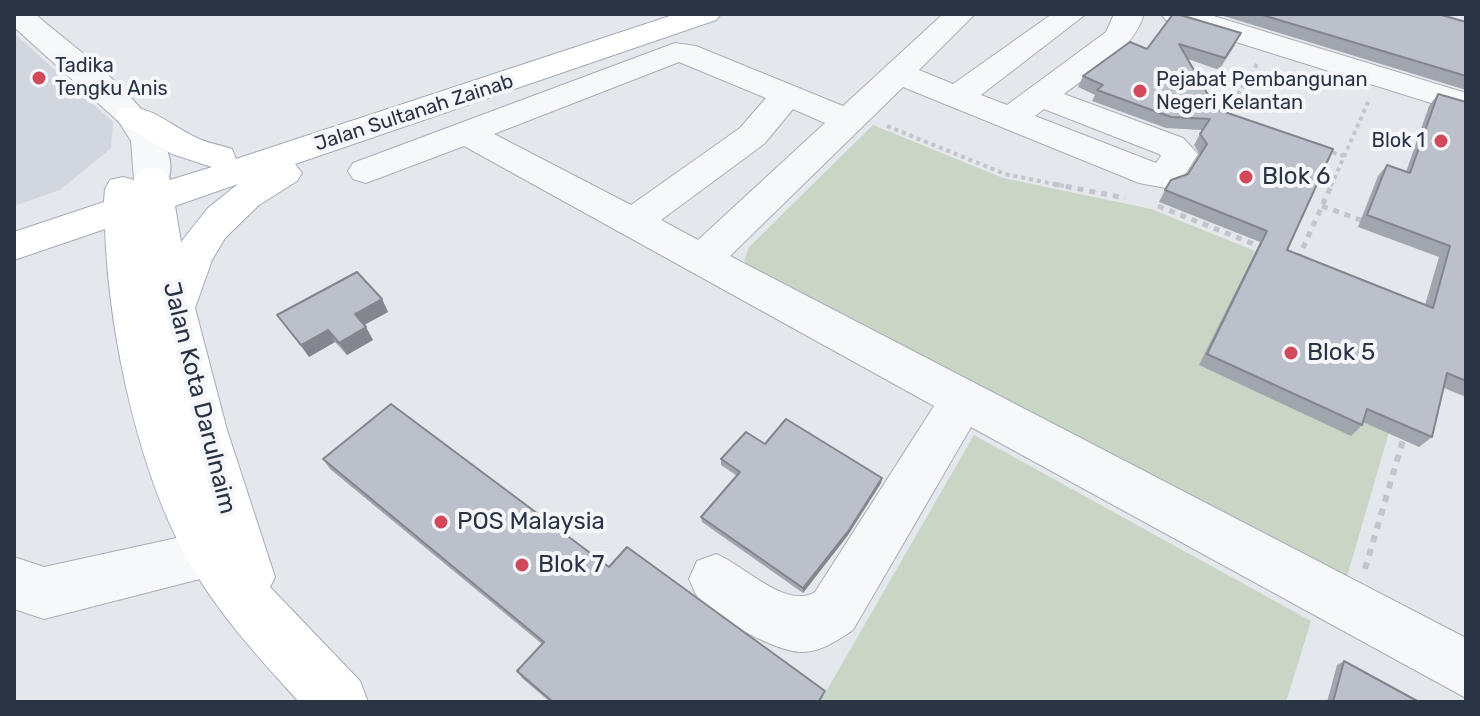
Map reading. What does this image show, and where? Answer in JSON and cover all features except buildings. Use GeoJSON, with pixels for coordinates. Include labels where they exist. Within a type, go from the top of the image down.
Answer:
{"type":"FeatureCollection","features":[{"type":"Feature","properties":{"kind":"main road","name":"Jalan Sultanah Zainab"},"geometry":{"type":"LineString","coordinates":[[138,194],[219,157],[628,20],[654,14]]}},
{"type":"Feature","properties":{"kind":"main road","name":"Jalan Sultanah Zainab"},"geometry":{"type":"LineString","coordinates":[[138,194],[390,121],[706,14]]}},
{"type":"Feature","properties":{"kind":"main road"},"geometry":{"type":"LineString","coordinates":[[132,116],[184,146],[219,157]]}},
{"type":"Feature","properties":{"kind":"main road"},"geometry":{"type":"LineString","coordinates":[[14,248],[59,247],[83,251],[102,261],[153,307],[238,201],[272,179],[390,121]]}},
{"type":"Feature","properties":{"kind":"main road"},"geometry":{"type":"LineString","coordinates":[[14,225],[138,194]]}},
{"type":"Feature","properties":{"kind":"main road"},"geometry":{"type":"LineString","coordinates":[[14,248],[138,194]]}},
{"type":"Feature","properties":{"kind":"main road","name":"Jalan Kota Darulnaim"},"geometry":{"type":"LineString","coordinates":[[138,194],[153,307],[166,453],[182,499],[213,554],[260,613],[339,702]]}},
{"type":"Feature","properties":{"kind":"main road","name":"Jalan Kota Darulnaim"},"geometry":{"type":"LineString","coordinates":[[153,307],[260,613]]}},
{"type":"Feature","properties":{"kind":"street"},"geometry":{"type":"LineString","coordinates":[[16,14],[132,116],[123,145],[138,194]]}},
{"type":"Feature","properties":{"kind":"street"},"geometry":{"type":"LineString","coordinates":[[702,259],[960,14]]}},
{"type":"Feature","properties":{"kind":"street"},"geometry":{"type":"LineString","coordinates":[[956,97],[1071,14]]}},
{"type":"Feature","properties":{"kind":"street"},"geometry":{"type":"LineString","coordinates":[[1011,118],[1117,38],[1129,14]]}},
{"type":"Feature","properties":{"kind":"street"},"geometry":{"type":"LineString","coordinates":[[1176,14],[1269,32],[1380,77],[1466,104]]}},
{"type":"Feature","properties":{"kind":"street"},"geometry":{"type":"LineString","coordinates":[[366,171],[675,52],[852,117]]}},
{"type":"Feature","properties":{"kind":"street"},"geometry":{"type":"LineString","coordinates":[[897,73],[1157,176],[1166,176],[1179,157],[1179,151],[1171,146],[1040,96]]}},
{"type":"Feature","properties":{"kind":"street"},"geometry":{"type":"LineString","coordinates":[[633,222],[752,136],[787,95]]}},
{"type":"Feature","properties":{"kind":"street"},"geometry":{"type":"LineString","coordinates":[[466,133],[1466,669]]}},
{"type":"Feature","properties":{"kind":"street"},"geometry":{"type":"LineString","coordinates":[[716,579],[768,615],[794,624],[813,624],[834,611],[963,399]]}},
{"type":"Feature","properties":{"kind":"street"},"geometry":{"type":"LineString","coordinates":[[14,583],[44,593],[213,554]]}},
{"type":"Feature","properties":{"kind":"path"},"geometry":{"type":"LineString","coordinates":[[1211,109],[1225,115],[1269,32]]}},
{"type":"Feature","properties":{"kind":"path"},"geometry":{"type":"LineString","coordinates":[[1311,266],[1297,260],[1380,77]]}},
{"type":"Feature","properties":{"kind":"path"},"geometry":{"type":"LineString","coordinates":[[852,117],[1005,174],[1126,198]]}},
{"type":"Feature","properties":{"kind":"path"},"geometry":{"type":"LineString","coordinates":[[1314,146],[1344,156]]}},
{"type":"Feature","properties":{"kind":"path"},"geometry":{"type":"LineString","coordinates":[[1156,205],[1269,249]]}},
{"type":"Feature","properties":{"kind":"path"},"geometry":{"type":"LineString","coordinates":[[1322,206],[1380,228]]}},
{"type":"Feature","properties":{"kind":"path"},"geometry":{"type":"LineString","coordinates":[[1354,609],[1403,440]]}},
{"type":"Feature","properties":{"kind":"shaded area","name":"Tadika Tengku Anis"},"geometry":{"type":"Polygon","coordinates":[[[14,33],[113,122],[111,148],[60,190],[14,206],[14,33]]]}},
{"type":"Feature","properties":{"kind":"green space"},"geometry":{"type":"Polygon","coordinates":[[[873,125],[1003,178],[1151,209],[1255,251],[1200,365],[1366,391],[1397,405],[1346,580],[748,267],[744,261],[749,247],[873,125]]]}},
{"type":"Feature","properties":{"kind":"green space"},"geometry":{"type":"Polygon","coordinates":[[[974,435],[1311,621],[1286,702],[820,702],[974,435]]]}},
{"type":"Feature","properties":{"kind":"place","name":"Tadika Tengku Anis"},"geometry":{"type":"Point","coordinates":[39,78]}},
{"type":"Feature","properties":{"kind":"place","name":"Pejabat Pembangunan Negeri Kelantan"},"geometry":{"type":"Point","coordinates":[1140,91]}},
{"type":"Feature","properties":{"kind":"place","name":"Blok 1"},"geometry":{"type":"Point","coordinates":[1441,141]}},
{"type":"Feature","properties":{"kind":"place","name":"Blok 6"},"geometry":{"type":"Point","coordinates":[1246,177]}},
{"type":"Feature","properties":{"kind":"place","name":"Blok 5"},"geometry":{"type":"Point","coordinates":[1291,353]}},
{"type":"Feature","properties":{"kind":"place","name":"POS Malaysia"},"geometry":{"type":"Point","coordinates":[441,522]}},
{"type":"Feature","properties":{"kind":"place","name":"Blok 7"},"geometry":{"type":"Point","coordinates":[522,565]}}]}
